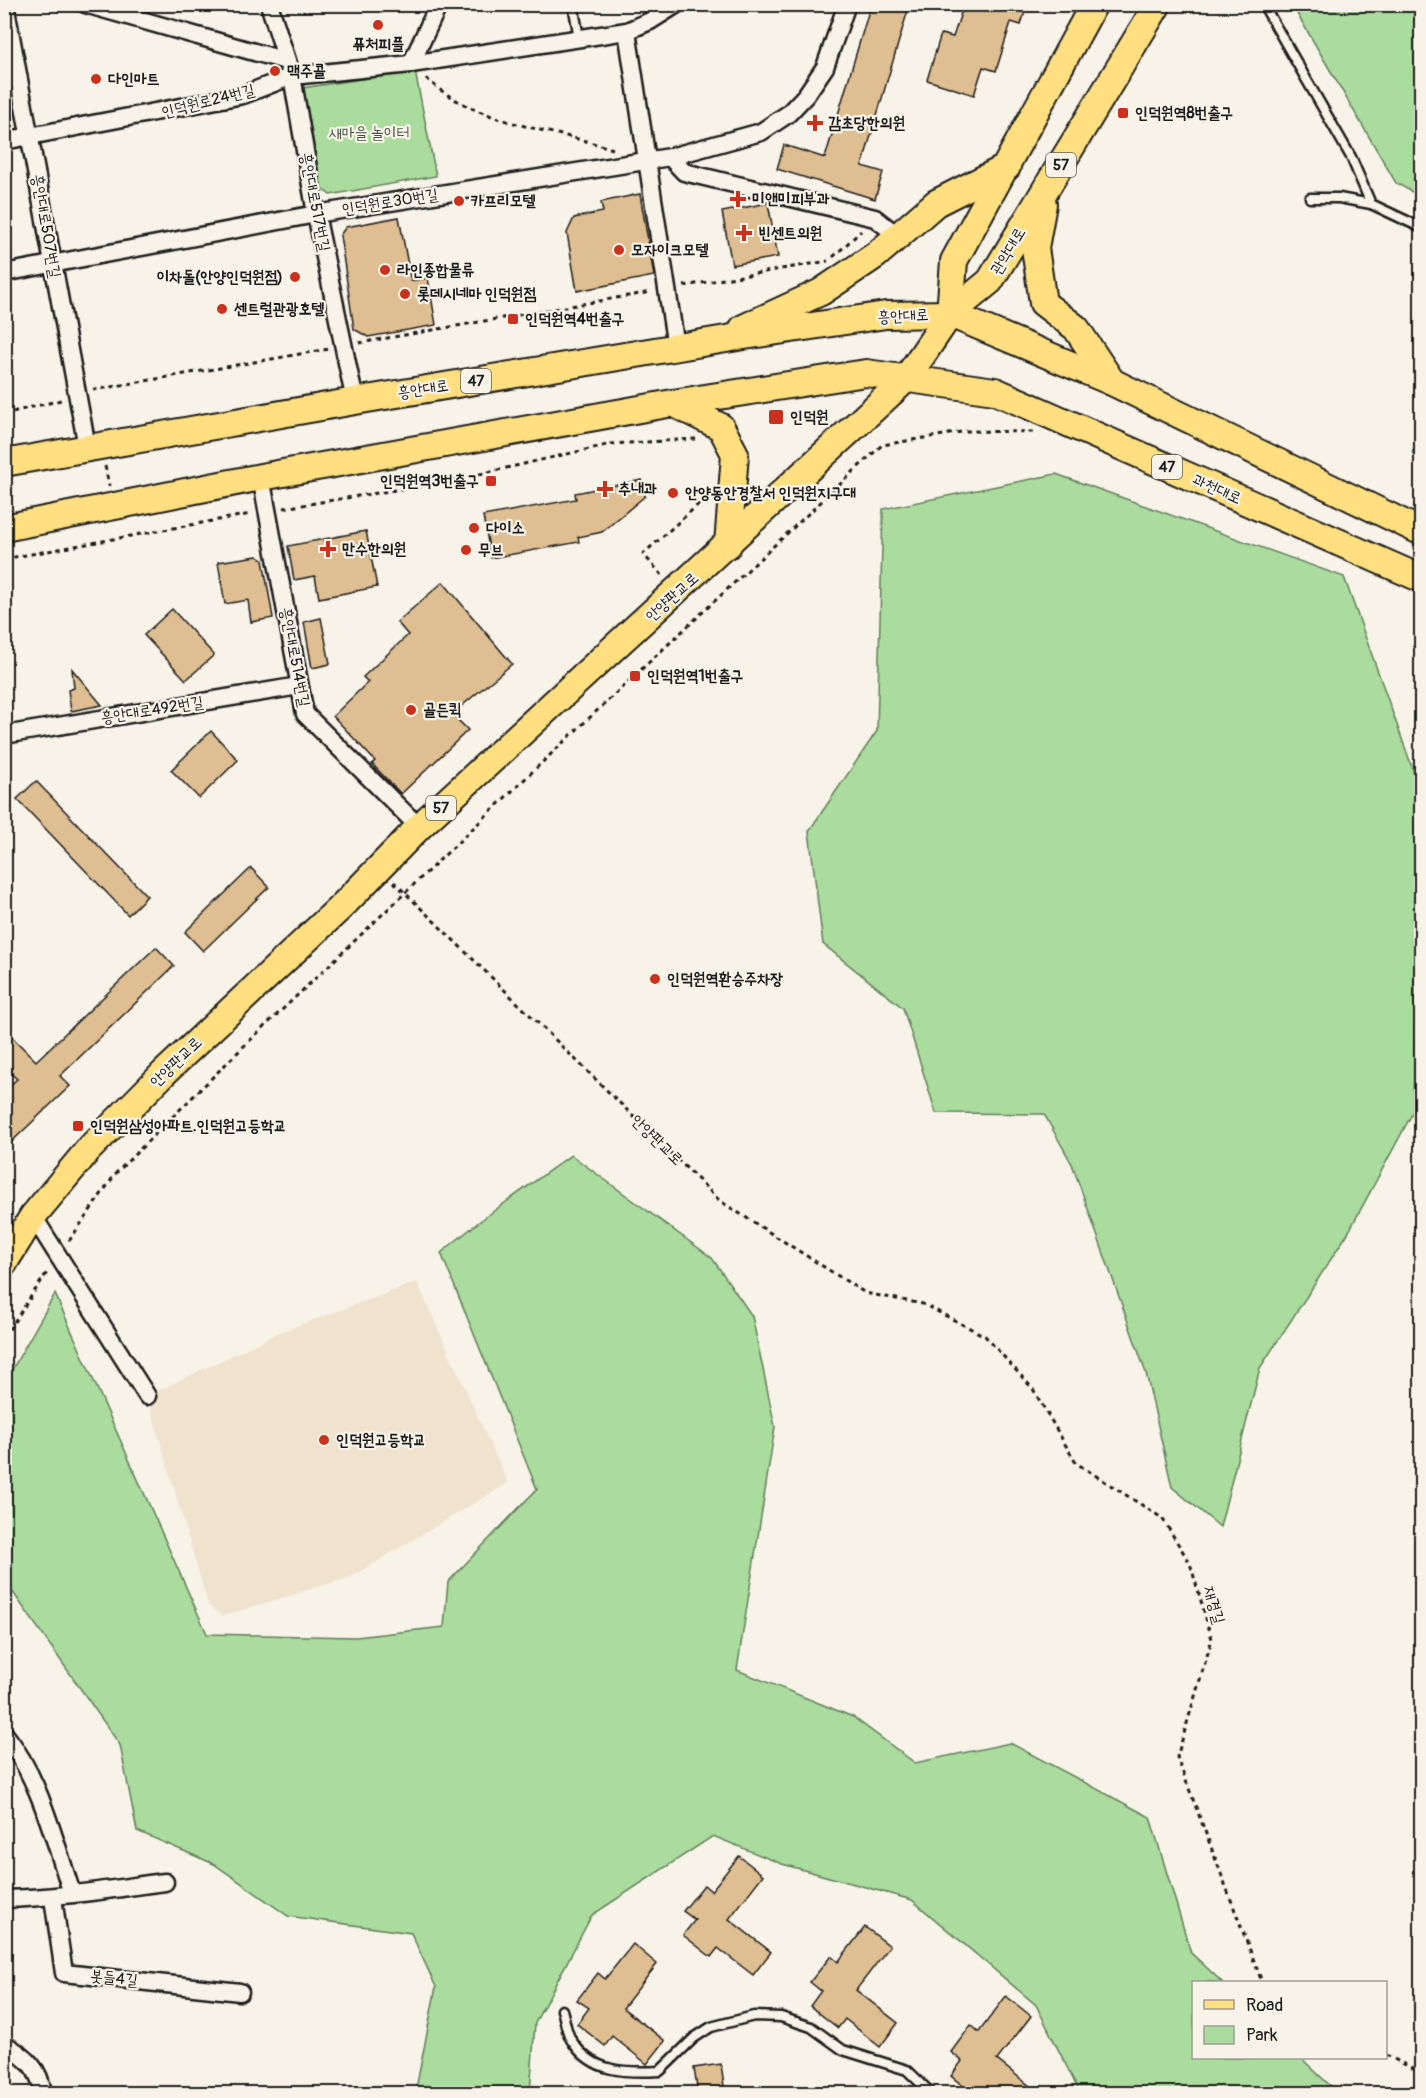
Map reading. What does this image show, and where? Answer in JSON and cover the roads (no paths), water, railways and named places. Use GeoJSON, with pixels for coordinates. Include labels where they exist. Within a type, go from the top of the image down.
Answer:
{"type":"FeatureCollection","features":[{"type":"Feature","properties":{"kind":"main road","name":"57"},"geometry":{"type":"LineString","coordinates":[[950,314],[954,261],[1094,4]]}},
{"type":"Feature","properties":{"kind":"main road","name":"관악대로"},"geometry":{"type":"LineString","coordinates":[[950,314],[990,281],[1158,4]]}},
{"type":"Feature","properties":{"kind":"main road"},"geometry":{"type":"LineString","coordinates":[[715,341],[821,292],[876,255],[936,202],[1007,166]]}},
{"type":"Feature","properties":{"kind":"main road"},"geometry":{"type":"LineString","coordinates":[[1046,189],[1035,248],[1038,285],[1043,303],[1076,328],[1112,382]]}},
{"type":"Feature","properties":{"kind":"main road","name":"흥안대로"},"geometry":{"type":"LineString","coordinates":[[4,463],[676,347],[886,315],[950,314]]}},
{"type":"Feature","properties":{"kind":"main road","name":"안양판교로"},"geometry":{"type":"LineString","coordinates":[[4,1263],[33,1216],[88,1150],[164,1072],[342,906],[419,827],[906,379],[950,314]]}},
{"type":"Feature","properties":{"kind":"main road","name":"47"},"geometry":{"type":"LineString","coordinates":[[950,314],[1112,382],[1422,532]]}},
{"type":"Feature","properties":{"kind":"main road","name":"47"},"geometry":{"type":"LineString","coordinates":[[4,528],[261,477],[673,403],[866,373],[906,379]]}},
{"type":"Feature","properties":{"kind":"main road","name":"과천대로"},"geometry":{"type":"LineString","coordinates":[[906,379],[995,391],[1422,579]]}},
{"type":"Feature","properties":{"kind":"main road"},"geometry":{"type":"LineString","coordinates":[[673,403],[721,427],[735,454],[728,545]]}},
{"type":"Feature","properties":{"kind":"street","name":"흥안대로507번길"},"geometry":{"type":"LineString","coordinates":[[5,4],[87,447]]}},
{"type":"Feature","properties":{"kind":"street"},"geometry":{"type":"LineString","coordinates":[[86,4],[289,69]]}},
{"type":"Feature","properties":{"kind":"street","name":"흥안대로517번길"},"geometry":{"type":"LineString","coordinates":[[269,4],[289,69],[355,401]]}},
{"type":"Feature","properties":{"kind":"street"},"geometry":{"type":"LineString","coordinates":[[411,64],[439,4]]}},
{"type":"Feature","properties":{"kind":"street","name":"인덕원로24번길"},"geometry":{"type":"LineString","coordinates":[[4,141],[243,95],[289,69],[411,64],[627,31],[658,17],[677,4]]}},
{"type":"Feature","properties":{"kind":"street","name":"인덕원로30번길"},"geometry":{"type":"LineString","coordinates":[[4,273],[316,214],[670,156],[761,132],[788,114],[806,95],[825,67],[847,4]]}},
{"type":"Feature","properties":{"kind":"street"},"geometry":{"type":"LineString","coordinates":[[627,31],[676,347]]}},
{"type":"Feature","properties":{"kind":"street"},"geometry":{"type":"LineString","coordinates":[[670,156],[684,172],[875,218],[898,236]]}},
{"type":"Feature","properties":{"kind":"street","name":"흥안대로514번길"},"geometry":{"type":"LineString","coordinates":[[261,477],[305,714],[419,827]]}},
{"type":"Feature","properties":{"kind":"street","name":"흥안대로492번길"},"geometry":{"type":"LineString","coordinates":[[4,735],[298,686]]}},
{"type":"Feature","properties":{"kind":"street"},"geometry":{"type":"LineString","coordinates":[[33,1216],[147,1396]]}},
{"type":"Feature","properties":{"kind":"street"},"geometry":{"type":"LineString","coordinates":[[4,1733],[14,1745],[42,1804],[72,1893]]}},
{"type":"Feature","properties":{"kind":"street"},"geometry":{"type":"LineString","coordinates":[[4,1899],[53,1898],[72,1893],[165,1882]]}},
{"type":"Feature","properties":{"kind":"street","name":"봇들4길"},"geometry":{"type":"LineString","coordinates":[[53,1898],[64,1973],[240,1992]]}},
{"type":"Feature","properties":{"kind":"street"},"geometry":{"type":"LineString","coordinates":[[4,2044],[21,2054],[41,2076],[43,2094]]}},
{"type":"Feature","properties":{"kind":"lane"},"geometry":{"type":"LineString","coordinates":[[573,4],[579,38]]}},
{"type":"Feature","properties":{"kind":"lane"},"geometry":{"type":"LineString","coordinates":[[1263,4],[1351,157],[1371,204]]}},
{"type":"Feature","properties":{"kind":"lane"},"geometry":{"type":"LineString","coordinates":[[1310,198],[1339,198],[1371,204],[1422,228]]}},
{"type":"Feature","properties":{"kind":"lane"},"geometry":{"type":"LineString","coordinates":[[562,2010],[571,2040],[591,2061],[622,2073],[660,2071],[694,2038],[711,2027],[754,2016],[781,2017],[811,2027],[843,2050],[907,2070],[932,2094]]}},
{"type":"Feature","properties":{"kind":"waterway"},"geometry":{"type":"LineString","coordinates":[[1414,452],[1422,456]]}},
{"type":"Feature","properties":{"kind":"place","name":"퓨처피플"},"geometry":{"type":"Point","coordinates":[378,25]}},
{"type":"Feature","properties":{"kind":"place","name":"맥주콜"},"geometry":{"type":"Point","coordinates":[275,71]}},
{"type":"Feature","properties":{"kind":"place","name":"다인마트"},"geometry":{"type":"Point","coordinates":[96,79]}},
{"type":"Feature","properties":{"kind":"place","name":"인덕원역8번출구"},"geometry":{"type":"Point","coordinates":[1123,113]}},
{"type":"Feature","properties":{"kind":"place","name":"감초당한의원"},"geometry":{"type":"Point","coordinates":[815,123]}},
{"type":"Feature","properties":{"kind":"place","name":"미앤미피부과"},"geometry":{"type":"Point","coordinates":[738,199]}},
{"type":"Feature","properties":{"kind":"place","name":"카프리모텔"},"geometry":{"type":"Point","coordinates":[459,201]}},
{"type":"Feature","properties":{"kind":"place","name":"빈센트의원"},"geometry":{"type":"Point","coordinates":[744,233]}},
{"type":"Feature","properties":{"kind":"place","name":"모자이크모텔"},"geometry":{"type":"Point","coordinates":[619,250]}},
{"type":"Feature","properties":{"kind":"place","name":"라인종합물류"},"geometry":{"type":"Point","coordinates":[385,270]}},
{"type":"Feature","properties":{"kind":"place","name":"이차돌(안양인덕원점)"},"geometry":{"type":"Point","coordinates":[295,277]}},
{"type":"Feature","properties":{"kind":"place","name":"롯데시네마 인덕원점"},"geometry":{"type":"Point","coordinates":[405,294]}},
{"type":"Feature","properties":{"kind":"place","name":"센트럴관광호텔"},"geometry":{"type":"Point","coordinates":[222,309]}},
{"type":"Feature","properties":{"kind":"place","name":"인덕원역4번출구"},"geometry":{"type":"Point","coordinates":[513,319]}},
{"type":"Feature","properties":{"kind":"place","name":"인덕원"},"geometry":{"type":"Point","coordinates":[776,417]}},
{"type":"Feature","properties":{"kind":"place","name":"인덕원역3번출구"},"geometry":{"type":"Point","coordinates":[491,481]}},
{"type":"Feature","properties":{"kind":"place","name":"추내과"},"geometry":{"type":"Point","coordinates":[605,489]}},
{"type":"Feature","properties":{"kind":"place","name":"안양동안경찰서 인덕원지구대"},"geometry":{"type":"Point","coordinates":[673,493]}},
{"type":"Feature","properties":{"kind":"place","name":"다이소"},"geometry":{"type":"Point","coordinates":[474,528]}},
{"type":"Feature","properties":{"kind":"place","name":"만수한의원"},"geometry":{"type":"Point","coordinates":[328,549]}},
{"type":"Feature","properties":{"kind":"place","name":"무브"},"geometry":{"type":"Point","coordinates":[466,550]}},
{"type":"Feature","properties":{"kind":"place","name":"인덕원역1번출구"},"geometry":{"type":"Point","coordinates":[635,676]}},
{"type":"Feature","properties":{"kind":"place","name":"골든퀵"},"geometry":{"type":"Point","coordinates":[411,710]}},
{"type":"Feature","properties":{"kind":"place","name":"인덕원역환승주차장"},"geometry":{"type":"Point","coordinates":[655,979]}},
{"type":"Feature","properties":{"kind":"place","name":"인덕원삼성아파트.인덕원고등학교"},"geometry":{"type":"Point","coordinates":[78,1126]}},
{"type":"Feature","properties":{"kind":"place","name":"인덕원고등학교"},"geometry":{"type":"Point","coordinates":[324,1440]}},
{"type":"Feature","properties":{"kind":"park label","name":"새마을 놀이터"},"geometry":{"type":"Point","coordinates":[369,133]}}]}
